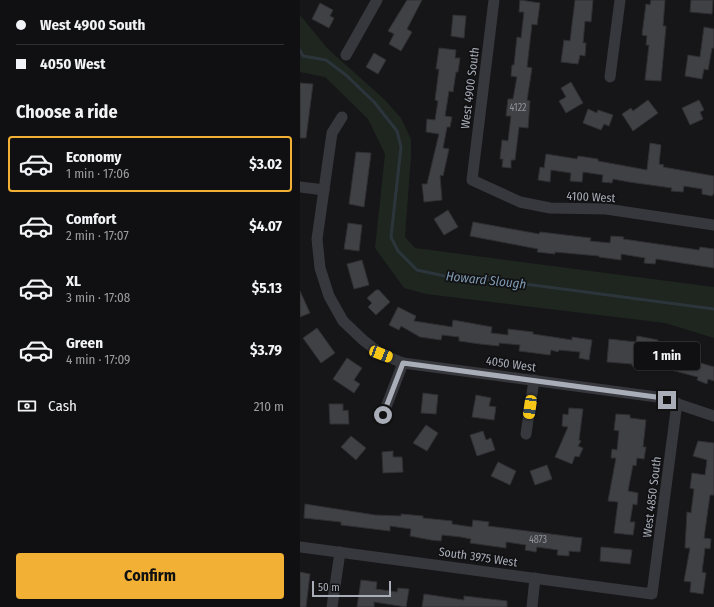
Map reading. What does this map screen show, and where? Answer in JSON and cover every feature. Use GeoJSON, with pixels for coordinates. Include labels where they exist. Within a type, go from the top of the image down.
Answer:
{"type":"FeatureCollection","features":[{"type":"Feature","properties":{"kind":"street"},"geometry":{"type":"LineString","coordinates":[[346,55],[377,0]]}},
{"type":"Feature","properties":{"kind":"street","name":"West 4900 South"},"geometry":{"type":"LineString","coordinates":[[472,180],[494,0]]}},
{"type":"Feature","properties":{"kind":"street"},"geometry":{"type":"LineString","coordinates":[[610,77],[620,0]]}},
{"type":"Feature","properties":{"kind":"street","name":"4050 West"},"geometry":{"type":"LineString","coordinates":[[342,117],[332,133],[317,239],[320,268],[329,296],[343,321],[363,340],[381,354],[403,363],[656,397],[714,416]]}},
{"type":"Feature","properties":{"kind":"street","name":"4100 West"},"geometry":{"type":"LineString","coordinates":[[472,180],[520,202],[550,208],[606,209],[714,225]]}},
{"type":"Feature","properties":{"kind":"street"},"geometry":{"type":"LineString","coordinates":[[300,187],[324,190]]}},
{"type":"Feature","properties":{"kind":"street"},"geometry":{"type":"LineString","coordinates":[[383,415],[403,363]]}},
{"type":"Feature","properties":{"kind":"street"},"geometry":{"type":"LineString","coordinates":[[526,434],[534,380]]}},
{"type":"Feature","properties":{"kind":"street","name":"West 4850 South"},"geometry":{"type":"LineString","coordinates":[[652,594],[677,404]]}},
{"type":"Feature","properties":{"kind":"street","name":"South 3975 West"},"geometry":{"type":"LineString","coordinates":[[300,547],[652,594]]}},
{"type":"Feature","properties":{"kind":"street"},"geometry":{"type":"LineString","coordinates":[[332,607],[340,552]]}},
{"type":"Feature","properties":{"kind":"street"},"geometry":{"type":"LineString","coordinates":[[532,607],[535,578]]}},
{"type":"Feature","properties":{"kind":"shaded area"},"geometry":{"type":"Polygon","coordinates":[[[300,15],[327,48],[384,99],[401,118],[411,139],[405,237],[415,248],[714,287],[714,338],[665,323],[426,294],[404,288],[375,248],[385,154],[368,119],[325,77],[300,72],[300,15]]]}},
{"type":"Feature","properties":{"kind":"building"},"geometry":{"type":"Polygon","coordinates":[[[407,0],[422,0],[407,29],[412,32],[401,51],[389,44],[394,34],[388,31],[407,0]]]}},
{"type":"Feature","properties":{"kind":"building"},"geometry":{"type":"Polygon","coordinates":[[[520,0],[540,3],[537,25],[532,24],[527,67],[532,68],[527,100],[530,101],[528,128],[519,127],[515,160],[511,160],[511,168],[502,167],[503,159],[500,159],[502,140],[508,141],[511,116],[506,116],[508,99],[513,99],[517,77],[511,76],[512,65],[514,65],[517,37],[521,38],[524,12],[519,12],[520,0]]]}},
{"type":"Feature","properties":{"kind":"building"},"geometry":{"type":"Polygon","coordinates":[[[575,0],[593,0],[591,22],[585,21],[583,43],[586,43],[585,56],[580,55],[578,64],[561,62],[564,40],[570,41],[575,0]]]}},
{"type":"Feature","properties":{"kind":"building"},"geometry":{"type":"Polygon","coordinates":[[[651,0],[665,0],[663,26],[666,26],[661,81],[645,80],[649,45],[646,45],[647,36],[642,35],[646,4],[650,5],[651,0]]]}},
{"type":"Feature","properties":{"kind":"building"},"geometry":{"type":"Polygon","coordinates":[[[691,0],[713,0],[712,14],[690,12],[691,0]]]}},
{"type":"Feature","properties":{"kind":"building"},"geometry":{"type":"Polygon","coordinates":[[[320,3],[333,10],[330,16],[334,18],[329,28],[312,19],[320,3]]]}},
{"type":"Feature","properties":{"kind":"building"},"geometry":{"type":"Polygon","coordinates":[[[453,15],[466,16],[464,38],[451,36],[453,15]]]}},
{"type":"Feature","properties":{"kind":"building"},"geometry":{"type":"Polygon","coordinates":[[[704,27],[714,29],[714,48],[712,48],[708,70],[704,69],[702,79],[685,76],[688,55],[700,57],[704,27]]]}},
{"type":"Feature","properties":{"kind":"building"},"geometry":{"type":"Polygon","coordinates":[[[439,48],[456,50],[455,58],[460,58],[453,92],[449,91],[445,116],[452,117],[450,127],[447,127],[443,148],[449,149],[443,176],[440,175],[442,200],[424,202],[422,184],[427,184],[439,134],[426,132],[427,119],[435,120],[438,101],[435,100],[439,69],[436,69],[439,48]]]}},
{"type":"Feature","properties":{"kind":"building"},"geometry":{"type":"Polygon","coordinates":[[[374,53],[386,60],[378,74],[366,67],[374,53]]]}},
{"type":"Feature","properties":{"kind":"building"},"geometry":{"type":"Polygon","coordinates":[[[571,82],[583,103],[566,113],[559,101],[566,97],[561,88],[571,82]]]}},
{"type":"Feature","properties":{"kind":"building"},"geometry":{"type":"Polygon","coordinates":[[[300,83],[313,84],[306,138],[300,138],[300,83]]]}},
{"type":"Feature","properties":{"kind":"building"},"geometry":{"type":"Polygon","coordinates":[[[648,100],[658,113],[633,131],[622,114],[631,108],[633,111],[648,100]]]}},
{"type":"Feature","properties":{"kind":"building"},"geometry":{"type":"Polygon","coordinates":[[[699,100],[704,110],[700,112],[703,119],[690,125],[682,108],[699,100]]]}},
{"type":"Feature","properties":{"kind":"building"},"geometry":{"type":"Polygon","coordinates":[[[588,109],[597,113],[598,110],[613,115],[609,126],[604,124],[601,130],[583,123],[588,109]]]}},
{"type":"Feature","properties":{"kind":"building"},"geometry":{"type":"Polygon","coordinates":[[[650,143],[661,145],[659,164],[664,165],[663,167],[714,176],[714,193],[712,196],[702,194],[702,189],[684,186],[683,192],[671,191],[672,188],[613,179],[612,183],[602,182],[603,175],[583,172],[582,182],[570,181],[571,173],[551,170],[550,182],[538,180],[540,167],[544,168],[546,154],[577,159],[578,156],[598,159],[598,161],[647,170],[650,143]]]}},
{"type":"Feature","properties":{"kind":"building"},"geometry":{"type":"Polygon","coordinates":[[[356,152],[371,153],[364,207],[349,204],[356,152]]]}},
{"type":"Feature","properties":{"kind":"building"},"geometry":{"type":"Polygon","coordinates":[[[448,210],[458,227],[444,235],[434,219],[448,210]]]}},
{"type":"Feature","properties":{"kind":"building"},"geometry":{"type":"Polygon","coordinates":[[[473,222],[539,234],[540,232],[591,238],[590,241],[610,243],[611,236],[699,250],[700,247],[714,249],[714,268],[656,259],[655,264],[644,263],[645,258],[621,254],[621,260],[599,256],[537,252],[538,249],[470,236],[473,222]]]}},
{"type":"Feature","properties":{"kind":"building"},"geometry":{"type":"Polygon","coordinates":[[[348,223],[362,225],[359,251],[344,249],[348,223]]]}},
{"type":"Feature","properties":{"kind":"building"},"geometry":{"type":"Polygon","coordinates":[[[362,260],[369,285],[354,289],[347,264],[362,260]]]}},
{"type":"Feature","properties":{"kind":"building"},"geometry":{"type":"Polygon","coordinates":[[[376,290],[379,290],[390,302],[376,315],[368,307],[372,303],[367,298],[376,290]]]}},
{"type":"Feature","properties":{"kind":"building"},"geometry":{"type":"Polygon","coordinates":[[[300,291],[310,313],[300,317],[300,291]]]}},
{"type":"Feature","properties":{"kind":"building"},"geometry":{"type":"Polygon","coordinates":[[[398,307],[416,316],[414,321],[452,327],[453,320],[492,327],[491,333],[508,335],[508,329],[533,332],[533,334],[572,340],[572,337],[592,340],[589,360],[579,358],[580,352],[559,350],[558,352],[551,350],[550,355],[519,351],[520,345],[499,343],[499,346],[480,344],[459,341],[459,337],[442,335],[441,340],[420,337],[401,326],[399,330],[389,325],[398,307]]]}},
{"type":"Feature","properties":{"kind":"building"},"geometry":{"type":"Polygon","coordinates":[[[317,328],[335,353],[321,363],[303,338],[317,328]]]}},
{"type":"Feature","properties":{"kind":"building"},"geometry":{"type":"Polygon","coordinates":[[[637,336],[658,340],[655,358],[650,357],[647,369],[632,366],[632,364],[607,362],[609,339],[636,342],[637,336]]]}},
{"type":"Feature","properties":{"kind":"building"},"geometry":{"type":"Polygon","coordinates":[[[671,354],[714,367],[714,381],[708,379],[707,384],[697,380],[698,377],[667,369],[671,354]]]}},
{"type":"Feature","properties":{"kind":"building"},"geometry":{"type":"Polygon","coordinates":[[[347,358],[362,368],[354,380],[360,384],[354,393],[333,379],[347,358]]]}},
{"type":"Feature","properties":{"kind":"building"},"geometry":{"type":"Polygon","coordinates":[[[423,393],[438,395],[436,414],[421,413],[423,393]]]}},
{"type":"Feature","properties":{"kind":"building"},"geometry":{"type":"Polygon","coordinates":[[[476,395],[491,398],[489,406],[496,407],[494,420],[472,417],[476,395]]]}},
{"type":"Feature","properties":{"kind":"building"},"geometry":{"type":"Polygon","coordinates":[[[329,404],[343,404],[343,411],[348,410],[349,424],[330,424],[329,404]]]}},
{"type":"Feature","properties":{"kind":"building"},"geometry":{"type":"Polygon","coordinates":[[[569,408],[583,409],[579,440],[581,441],[578,446],[583,448],[579,457],[575,456],[572,464],[555,457],[568,427],[562,426],[563,414],[568,415],[569,408]]]}},
{"type":"Feature","properties":{"kind":"building"},"geometry":{"type":"Polygon","coordinates":[[[616,414],[630,415],[630,418],[646,420],[643,447],[646,447],[644,459],[637,458],[636,466],[633,465],[628,491],[638,493],[637,505],[633,504],[630,522],[635,522],[633,535],[614,533],[618,502],[608,501],[616,458],[611,458],[612,449],[617,450],[619,431],[614,430],[616,414]]]}},
{"type":"Feature","properties":{"kind":"building"},"geometry":{"type":"Polygon","coordinates":[[[426,425],[438,433],[427,451],[413,443],[426,425]]]}},
{"type":"Feature","properties":{"kind":"building"},"geometry":{"type":"Polygon","coordinates":[[[483,431],[486,440],[491,438],[495,450],[477,456],[470,435],[483,431]]]}},
{"type":"Feature","properties":{"kind":"building"},"geometry":{"type":"Polygon","coordinates":[[[351,436],[366,448],[356,460],[341,447],[351,436]]]}},
{"type":"Feature","properties":{"kind":"building"},"geometry":{"type":"Polygon","coordinates":[[[698,441],[714,443],[714,495],[710,495],[704,538],[711,539],[710,549],[705,548],[702,572],[706,573],[703,594],[690,592],[691,582],[684,581],[690,548],[685,548],[687,512],[691,513],[694,489],[690,488],[692,473],[705,475],[707,460],[693,456],[698,441]]]}},
{"type":"Feature","properties":{"kind":"building"},"geometry":{"type":"Polygon","coordinates":[[[393,451],[393,457],[402,457],[403,472],[383,473],[382,452],[393,451]]]}},
{"type":"Feature","properties":{"kind":"building"},"geometry":{"type":"Polygon","coordinates":[[[498,462],[516,471],[510,485],[491,476],[498,462]]]}},
{"type":"Feature","properties":{"kind":"building"},"geometry":{"type":"Polygon","coordinates":[[[547,465],[552,479],[535,485],[530,471],[547,465]]]}},
{"type":"Feature","properties":{"kind":"building"},"geometry":{"type":"Polygon","coordinates":[[[305,504],[375,515],[401,516],[401,514],[423,516],[423,518],[452,521],[452,524],[472,527],[473,520],[489,522],[488,526],[582,538],[580,552],[569,551],[569,556],[557,555],[558,550],[537,547],[536,552],[525,550],[526,545],[506,542],[506,548],[470,543],[471,539],[461,537],[442,535],[441,541],[431,540],[410,536],[411,529],[390,526],[390,531],[341,525],[341,522],[304,518],[305,504]]]}},
{"type":"Feature","properties":{"kind":"building"},"geometry":{"type":"Polygon","coordinates":[[[601,547],[632,550],[630,564],[600,561],[601,547]]]}},
{"type":"Feature","properties":{"kind":"building"},"geometry":{"type":"Polygon","coordinates":[[[300,572],[310,574],[306,607],[300,607],[300,572]]]}},
{"type":"Feature","properties":{"kind":"building"},"geometry":{"type":"Polygon","coordinates":[[[361,580],[377,582],[376,589],[397,592],[398,588],[409,589],[406,607],[374,602],[374,607],[357,607],[361,580]]]}},
{"type":"Feature","properties":{"kind":"building"},"geometry":{"type":"Polygon","coordinates":[[[424,594],[464,600],[464,596],[507,601],[507,607],[422,607],[424,594]]]}},
{"type":"Feature","properties":{"kind":"waterway","name":"Howard Slough"},"geometry":{"type":"LineString","coordinates":[[300,50],[303,56],[326,60],[346,75],[374,102],[397,131],[401,147],[391,237],[398,251],[417,270],[463,280],[479,278],[714,309]]}},
{"type":"Feature","properties":{"kind":"route"},"geometry":{"type":"LineString","coordinates":[[383,415],[403,363],[656,397],[667,400]]}}]}
